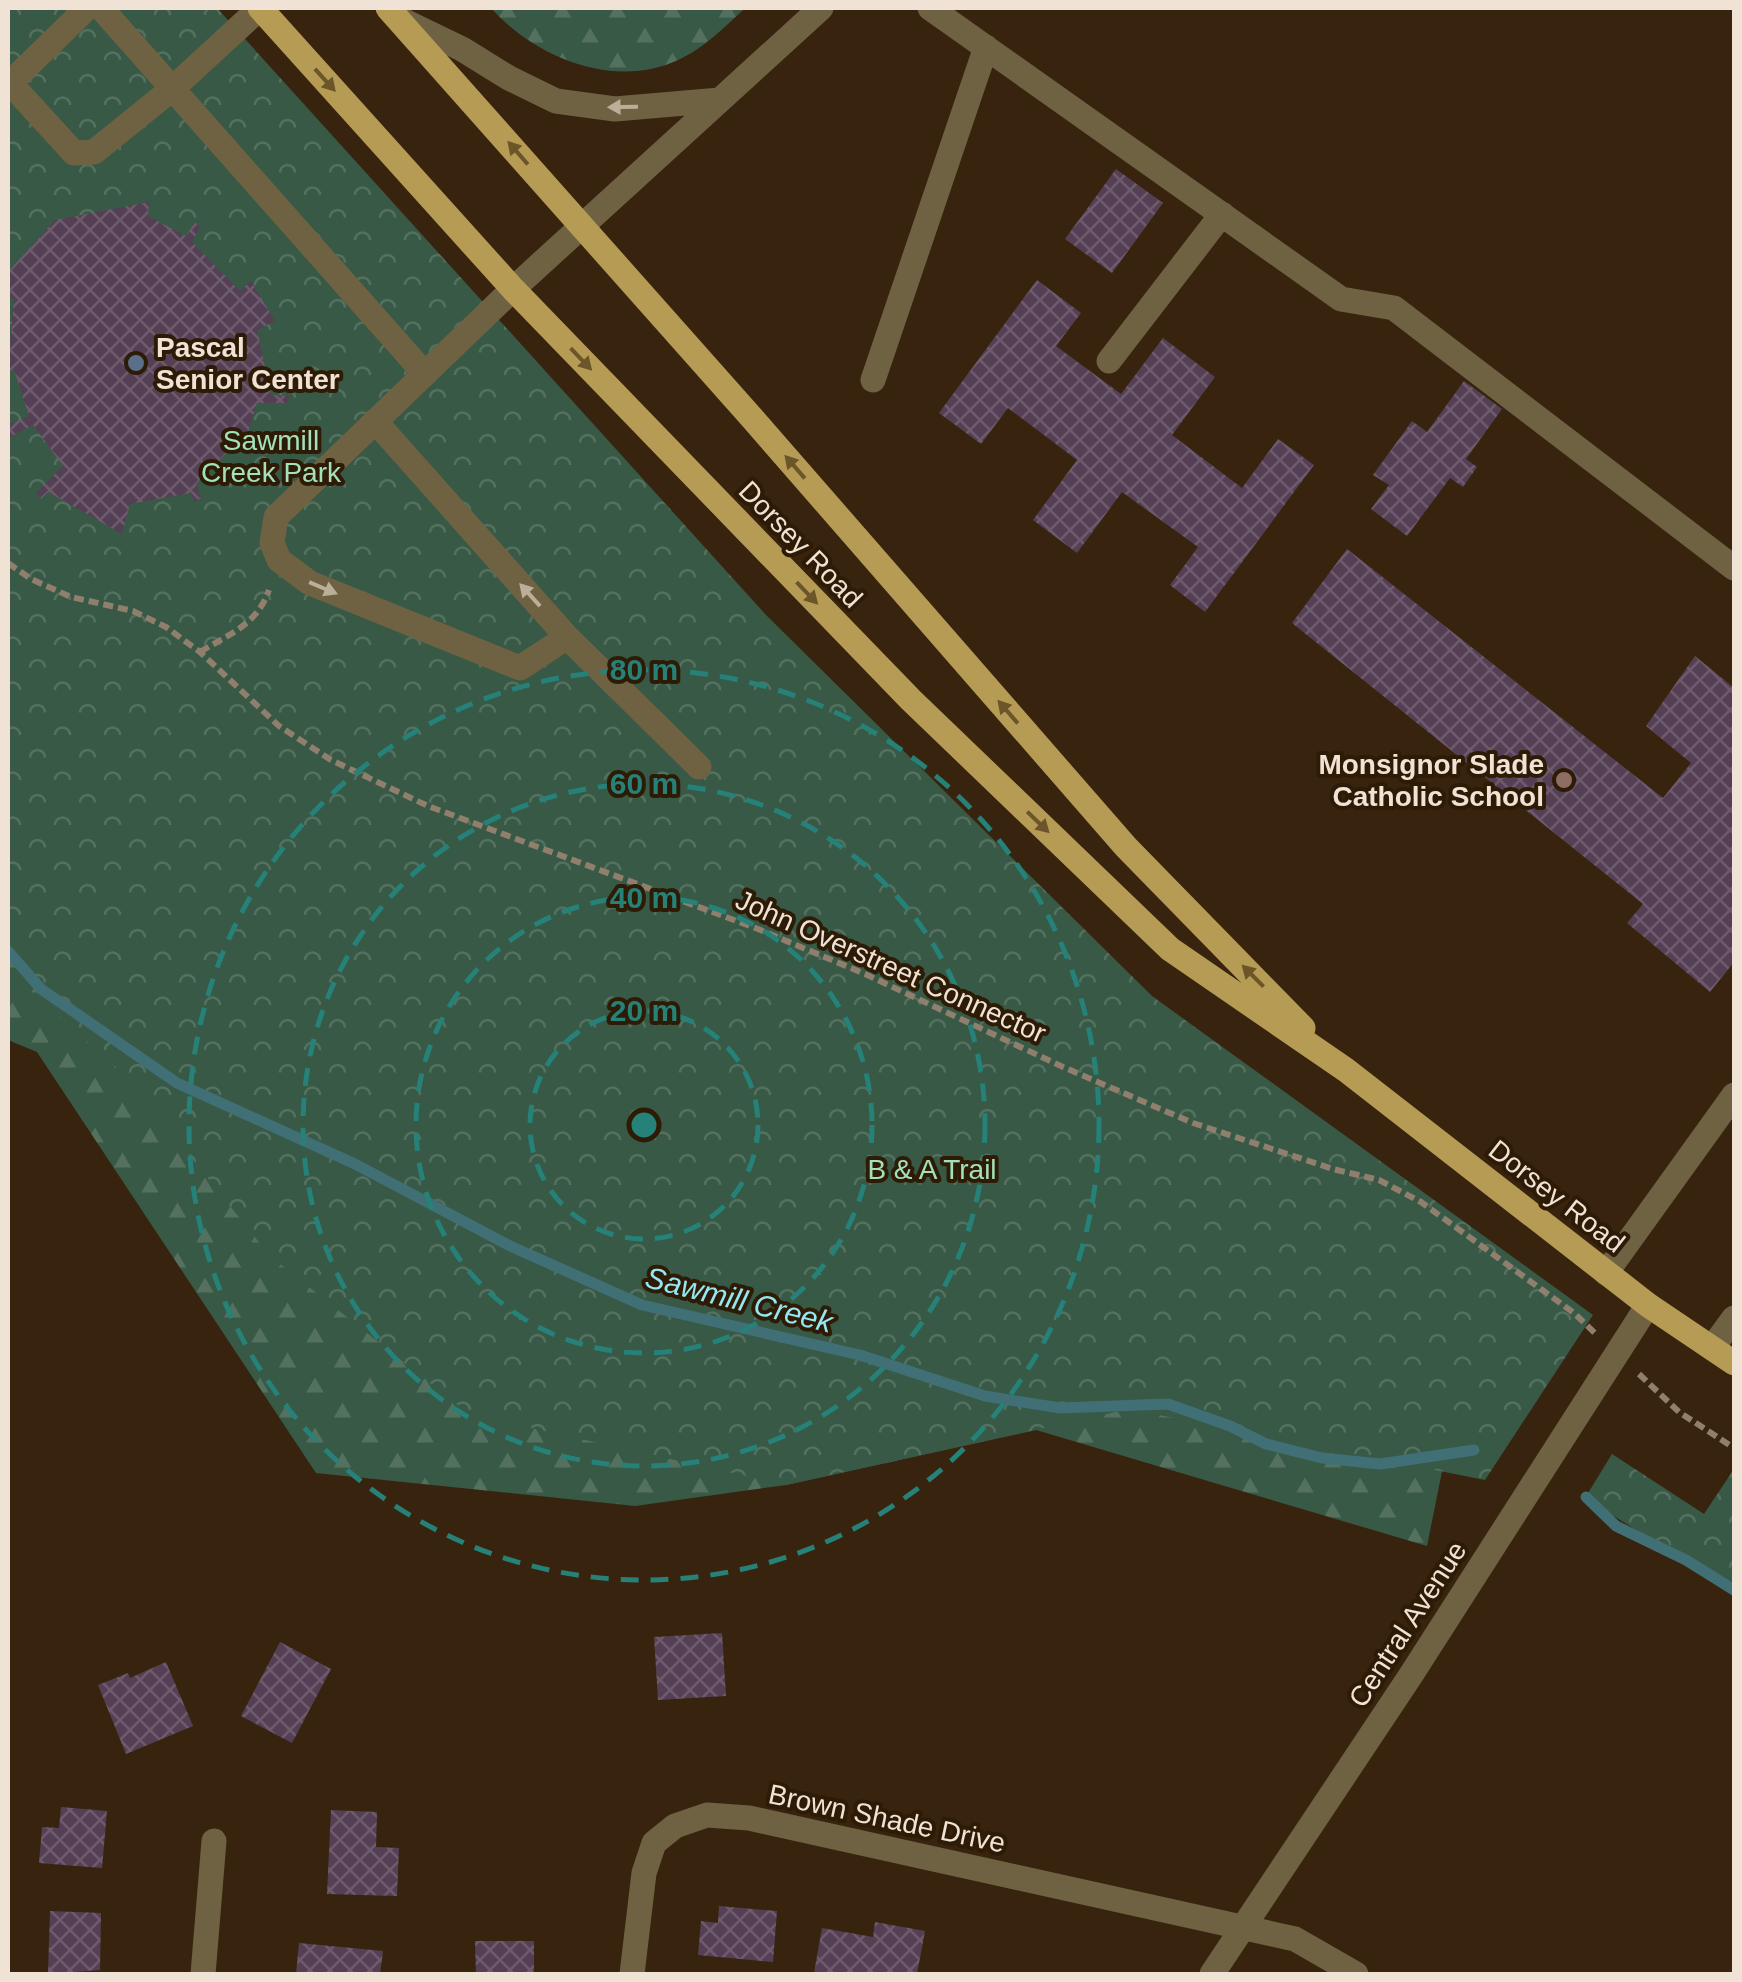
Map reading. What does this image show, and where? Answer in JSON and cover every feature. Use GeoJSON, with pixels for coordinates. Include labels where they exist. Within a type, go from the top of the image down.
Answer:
{"type":"FeatureCollection","features":[{"type":"Feature","properties":{"kind":"main road","name":"Dorsey Road"},"geometry":{"type":"LineString","coordinates":[[260,8],[514,290],[911,700],[1170,949],[1346,1070],[1648,1305],[1734,1363]]}},
{"type":"Feature","properties":{"kind":"main road","name":"Dorsey Road"},"geometry":{"type":"LineString","coordinates":[[394,14],[1126,847],[1346,1070]]}},
{"type":"Feature","properties":{"kind":"street"},"geometry":{"type":"LineString","coordinates":[[87,8],[10,83],[74,153],[94,152],[172,89],[260,8]]}},
{"type":"Feature","properties":{"kind":"street"},"geometry":{"type":"LineString","coordinates":[[102,8],[424,374]]}},
{"type":"Feature","properties":{"kind":"street"},"geometry":{"type":"LineString","coordinates":[[567,637],[520,668],[310,583],[279,560],[272,543],[276,517],[582,226],[821,8]]}},
{"type":"Feature","properties":{"kind":"street"},"geometry":{"type":"LineString","coordinates":[[930,8],[1341,299],[1394,308],[1734,568]]}},
{"type":"Feature","properties":{"kind":"street"},"geometry":{"type":"LineString","coordinates":[[394,14],[556,100],[615,108],[720,100]]}},
{"type":"Feature","properties":{"kind":"street"},"geometry":{"type":"LineString","coordinates":[[873,380],[986,47]]}},
{"type":"Feature","properties":{"kind":"street"},"geometry":{"type":"LineString","coordinates":[[1109,362],[1222,214]]}},
{"type":"Feature","properties":{"kind":"street"},"geometry":{"type":"LineString","coordinates":[[375,421],[567,637],[699,766]]}},
{"type":"Feature","properties":{"kind":"street"},"geometry":{"type":"LineString","coordinates":[[1606,1273],[1734,1096]]}},
{"type":"Feature","properties":{"kind":"street","name":"Central Avenue"},"geometry":{"type":"LineString","coordinates":[[1212,1974],[1411,1675],[1648,1305]]}},
{"type":"Feature","properties":{"kind":"street"},"geometry":{"type":"LineString","coordinates":[[1712,1348],[1734,1318]]}},
{"type":"Feature","properties":{"kind":"street","name":"Brown Shade Drive"},"geometry":{"type":"LineString","coordinates":[[632,1974],[644,1872],[654,1843],[675,1826],[707,1815],[748,1818],[1244,1927]]}},
{"type":"Feature","properties":{"kind":"street"},"geometry":{"type":"LineString","coordinates":[[203,1974],[214,1841]]}},
{"type":"Feature","properties":{"kind":"street"},"geometry":{"type":"LineString","coordinates":[[1244,1927],[1296,1940],[1356,1974]]}},
{"type":"Feature","properties":{"kind":"path"},"geometry":{"type":"LineString","coordinates":[[200,652],[244,628],[263,608],[279,560]]}},
{"type":"Feature","properties":{"kind":"path","name":"John Overstreet Connector"},"geometry":{"type":"LineString","coordinates":[[8,563],[31,579],[71,597],[133,611],[166,627],[200,652],[279,726],[331,760],[428,806],[758,929],[1192,1123],[1379,1180],[1421,1202],[1574,1313],[1679,1412],[1734,1448]]}},
{"type":"Feature","properties":{"kind":"green space"},"geometry":{"type":"Polygon","coordinates":[[[8,8],[217,8],[766,615],[1152,996],[1593,1315],[1485,1480],[1129,1409],[786,1485],[469,1414],[270,1256],[126,1076],[44,1003],[8,915],[8,8]]]}},
{"type":"Feature","properties":{"kind":"green space"},"geometry":{"type":"Polygon","coordinates":[[[491,8],[745,8],[714,37],[678,60],[628,71],[602,70],[553,54],[509,26],[491,8]]]}},
{"type":"Feature","properties":{"kind":"green space","name":"B & A Trail"},"geometry":{"type":"Polygon","coordinates":[[[8,754],[1460,1382],[1427,1546],[1036,1430],[786,1485],[635,1506],[316,1473],[37,1052],[8,1040],[8,754]]]}},
{"type":"Feature","properties":{"kind":"green space"},"geometry":{"type":"Polygon","coordinates":[[[1612,1454],[1704,1514],[1734,1469],[1734,1591],[1585,1498],[1612,1454]]]}},
{"type":"Feature","properties":{"kind":"building"},"geometry":{"type":"Polygon","coordinates":[[[1116,169],[1163,203],[1112,273],[1065,239],[1116,169]]]}},
{"type":"Feature","properties":{"kind":"building","name":"Pascal Senior Center"},"geometry":{"type":"Polygon","coordinates":[[[149,202],[148,216],[186,236],[195,222],[200,227],[192,242],[240,291],[251,281],[275,321],[257,330],[271,395],[289,396],[288,403],[257,403],[247,435],[268,446],[266,455],[237,442],[196,484],[201,498],[194,502],[191,493],[130,504],[122,534],[48,492],[41,499],[36,493],[63,466],[33,425],[10,437],[8,425],[29,416],[14,370],[8,371],[14,299],[8,296],[8,272],[55,220],[149,202]]]}},
{"type":"Feature","properties":{"kind":"building"},"geometry":{"type":"Polygon","coordinates":[[[1037,280],[1081,313],[1056,346],[1121,394],[1163,338],[1215,377],[1172,435],[1242,488],[1278,439],[1314,465],[1205,612],[1170,585],[1198,547],[1122,492],[1077,553],[1033,520],[1077,460],[1008,408],[981,444],[939,413],[1037,280]]]}},
{"type":"Feature","properties":{"kind":"building"},"geometry":{"type":"Polygon","coordinates":[[[1464,381],[1502,409],[1466,459],[1477,467],[1463,487],[1450,478],[1407,536],[1371,509],[1389,485],[1373,475],[1412,421],[1427,432],[1464,381]]]}},
{"type":"Feature","properties":{"kind":"building","name":"Monsignor Slade Catholic School"},"geometry":{"type":"Polygon","coordinates":[[[1347,549],[1663,798],[1691,763],[1646,726],[1695,656],[1734,688],[1734,962],[1710,992],[1627,923],[1643,904],[1292,623],[1347,549]]]}},
{"type":"Feature","properties":{"kind":"building"},"geometry":{"type":"Polygon","coordinates":[[[722,1633],[726,1696],[658,1700],[654,1637],[722,1633]]]}},
{"type":"Feature","properties":{"kind":"building"},"geometry":{"type":"Polygon","coordinates":[[[280,1642],[331,1669],[292,1743],[241,1716],[280,1642]]]}},
{"type":"Feature","properties":{"kind":"building"},"geometry":{"type":"Polygon","coordinates":[[[166,1662],[193,1726],[126,1754],[98,1685],[128,1673],[130,1678],[166,1662]]]}},
{"type":"Feature","properties":{"kind":"building"},"geometry":{"type":"Polygon","coordinates":[[[61,1807],[107,1811],[102,1868],[39,1863],[42,1827],[59,1828],[61,1807]]]}},
{"type":"Feature","properties":{"kind":"building"},"geometry":{"type":"Polygon","coordinates":[[[331,1810],[377,1812],[376,1847],[399,1848],[397,1896],[327,1894],[331,1810]]]}},
{"type":"Feature","properties":{"kind":"building"},"geometry":{"type":"Polygon","coordinates":[[[719,1906],[777,1911],[773,1962],[698,1955],[701,1921],[718,1923],[719,1906]]]}},
{"type":"Feature","properties":{"kind":"building"},"geometry":{"type":"Polygon","coordinates":[[[50,1911],[101,1913],[100,1970],[48,1974],[50,1911]]]}},
{"type":"Feature","properties":{"kind":"building"},"geometry":{"type":"Polygon","coordinates":[[[875,1922],[925,1931],[917,1974],[814,1973],[822,1928],[873,1937],[875,1922]]]}},
{"type":"Feature","properties":{"kind":"building"},"geometry":{"type":"Polygon","coordinates":[[[475,1941],[534,1941],[534,1974],[476,1974],[475,1941]]]}},
{"type":"Feature","properties":{"kind":"building"},"geometry":{"type":"Polygon","coordinates":[[[299,1943],[383,1951],[380,1974],[296,1974],[299,1943]]]}},
{"type":"Feature","properties":{"kind":"waterway","name":"Sawmill Creek"},"geometry":{"type":"LineString","coordinates":[[8,951],[41,989],[177,1083],[355,1164],[508,1245],[642,1305],[860,1355],[985,1396],[1060,1408],[1168,1404],[1230,1426],[1266,1444],[1322,1458],[1380,1464],[1474,1450]]}},
{"type":"Feature","properties":{"kind":"waterway","name":"Sawmill Creek"},"geometry":{"type":"LineString","coordinates":[[1586,1497],[1616,1526],[1686,1560],[1734,1590]]}},
{"type":"Feature","properties":{"kind":"place","name":"Pascal Senior Center"},"geometry":{"type":"Point","coordinates":[136,363]}},
{"type":"Feature","properties":{"kind":"place","name":"Monsignor Slade Catholic School"},"geometry":{"type":"Point","coordinates":[1564,780]}},
{"type":"Feature","properties":{"kind":"park label","name":"Sawmill Creek Park"},"geometry":{"type":"Point","coordinates":[271,456]}}]}
